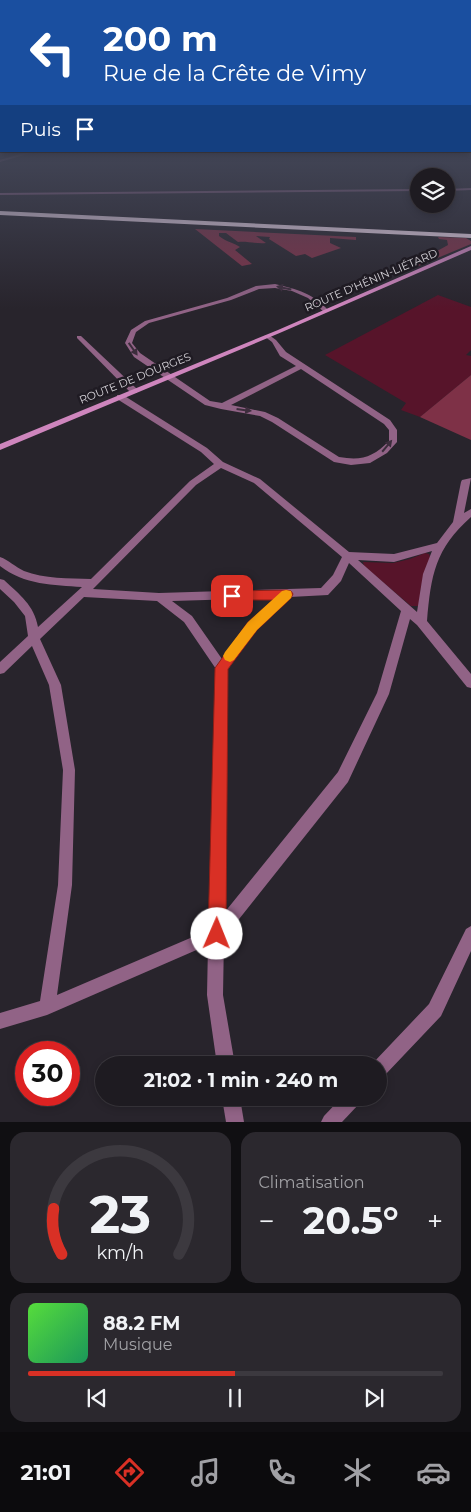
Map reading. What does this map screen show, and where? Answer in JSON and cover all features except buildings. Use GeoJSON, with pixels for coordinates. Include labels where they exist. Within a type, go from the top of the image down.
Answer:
{"type":"FeatureCollection","features":[{"type":"Feature","properties":{"kind":"highway"},"geometry":{"type":"LineString","coordinates":[[0,213],[471,236]]}},
{"type":"Feature","properties":{"kind":"highway"},"geometry":{"type":"LineString","coordinates":[[0,213],[471,232]]}},
{"type":"Feature","properties":{"kind":"main road","name":"ROUTE D'HÉNIN-LIÉTARD"},"geometry":{"type":"LineString","coordinates":[[280,331],[471,248]]}},
{"type":"Feature","properties":{"kind":"main road","name":"ROUTE DE DOURGES"},"geometry":{"type":"LineString","coordinates":[[1,446],[280,331]]}},
{"type":"Feature","properties":{"kind":"street"},"geometry":{"type":"LineString","coordinates":[[267,336],[274,341],[283,354],[387,422],[393,430],[392,442],[384,451],[367,461],[351,462],[337,460],[262,414],[208,403],[137,355],[130,348],[128,342],[133,331],[147,322],[267,286],[302,293],[314,300],[326,311]]}},
{"type":"Feature","properties":{"kind":"street"},"geometry":{"type":"LineString","coordinates":[[79,337],[134,391]]}},
{"type":"Feature","properties":{"kind":"street"},"geometry":{"type":"LineString","coordinates":[[221,407],[301,366]]}},
{"type":"Feature","properties":{"kind":"street"},"geometry":{"type":"LineString","coordinates":[[120,397],[204,450],[220,464],[257,481],[347,556],[421,622],[471,683]]}},
{"type":"Feature","properties":{"kind":"street"},"geometry":{"type":"LineString","coordinates":[[0,670],[82,593],[193,483],[220,464]]}},
{"type":"Feature","properties":{"kind":"street"},"geometry":{"type":"LineString","coordinates":[[458,522],[465,482],[471,481]]}},
{"type":"Feature","properties":{"kind":"street"},"geometry":{"type":"LineString","coordinates":[[421,622],[426,579],[438,546],[458,522],[471,512]]}},
{"type":"Feature","properties":{"kind":"street"},"geometry":{"type":"LineString","coordinates":[[347,556],[394,558],[438,546]]}},
{"type":"Feature","properties":{"kind":"street"},"geometry":{"type":"LineString","coordinates":[[82,593],[159,597],[324,592],[337,578],[347,556]]}},
{"type":"Feature","properties":{"kind":"street"},"geometry":{"type":"LineString","coordinates":[[0,561],[18,574],[35,579],[93,582]]}},
{"type":"Feature","properties":{"kind":"street"},"geometry":{"type":"LineString","coordinates":[[0,583],[18,599],[30,615],[34,638],[55,685],[69,770],[65,885],[47,1007]]}},
{"type":"Feature","properties":{"kind":"street"},"geometry":{"type":"LineString","coordinates":[[225,1056],[215,995],[222,668],[252,626],[287,594]]}},
{"type":"Feature","properties":{"kind":"street"},"geometry":{"type":"LineString","coordinates":[[159,597],[188,619],[222,668]]}},
{"type":"Feature","properties":{"kind":"street"},"geometry":{"type":"LineString","coordinates":[[0,1021],[47,1007],[217,934],[343,777],[384,694],[407,610]]}},
{"type":"Feature","properties":{"kind":"street"},"geometry":{"type":"LineString","coordinates":[[387,1061],[435,1010],[471,934]]}},
{"type":"Feature","properties":{"kind":"street"},"geometry":{"type":"LineString","coordinates":[[232,1106],[234,1122]]}},
{"type":"Feature","properties":{"kind":"street"},"geometry":{"type":"LineString","coordinates":[[330,1122],[345,1106]]}},
{"type":"Feature","properties":{"kind":"shaded area"},"geometry":{"type":"Polygon","coordinates":[[[195,229],[356,237],[356,240],[330,238],[330,243],[341,248],[312,258],[305,254],[296,256],[269,239],[270,237],[256,236],[266,243],[238,242],[226,233],[219,233],[219,236],[222,238],[240,247],[235,250],[252,264],[242,266],[195,229]]]}},
{"type":"Feature","properties":{"kind":"shaded area"},"geometry":{"type":"Polygon","coordinates":[[[438,237],[466,238],[471,241],[471,244],[404,272],[410,266],[448,245],[447,240],[439,239],[438,237]]]}},
{"type":"Feature","properties":{"kind":"shaded area"},"geometry":{"type":"Polygon","coordinates":[[[438,295],[471,307],[471,350],[466,355],[471,356],[471,375],[420,417],[401,410],[406,403],[325,355],[438,295]]]}},
{"type":"Feature","properties":{"kind":"shaded area"},"geometry":{"type":"Polygon","coordinates":[[[471,375],[471,440],[420,417],[471,375]]]}},
{"type":"Feature","properties":{"kind":"shaded area"},"geometry":{"type":"Polygon","coordinates":[[[425,553],[429,554],[430,557],[421,587],[419,606],[411,606],[364,566],[363,562],[393,563],[425,553]]]}},
{"type":"Feature","properties":{"kind":"slow traffic"},"geometry":{"type":"LineString","coordinates":[[230,656],[252,626],[286,595]]}},
{"type":"Feature","properties":{"kind":"route"},"geometry":{"type":"LineString","coordinates":[[217,934],[222,668],[252,626],[287,594],[232,596]]}}]}
